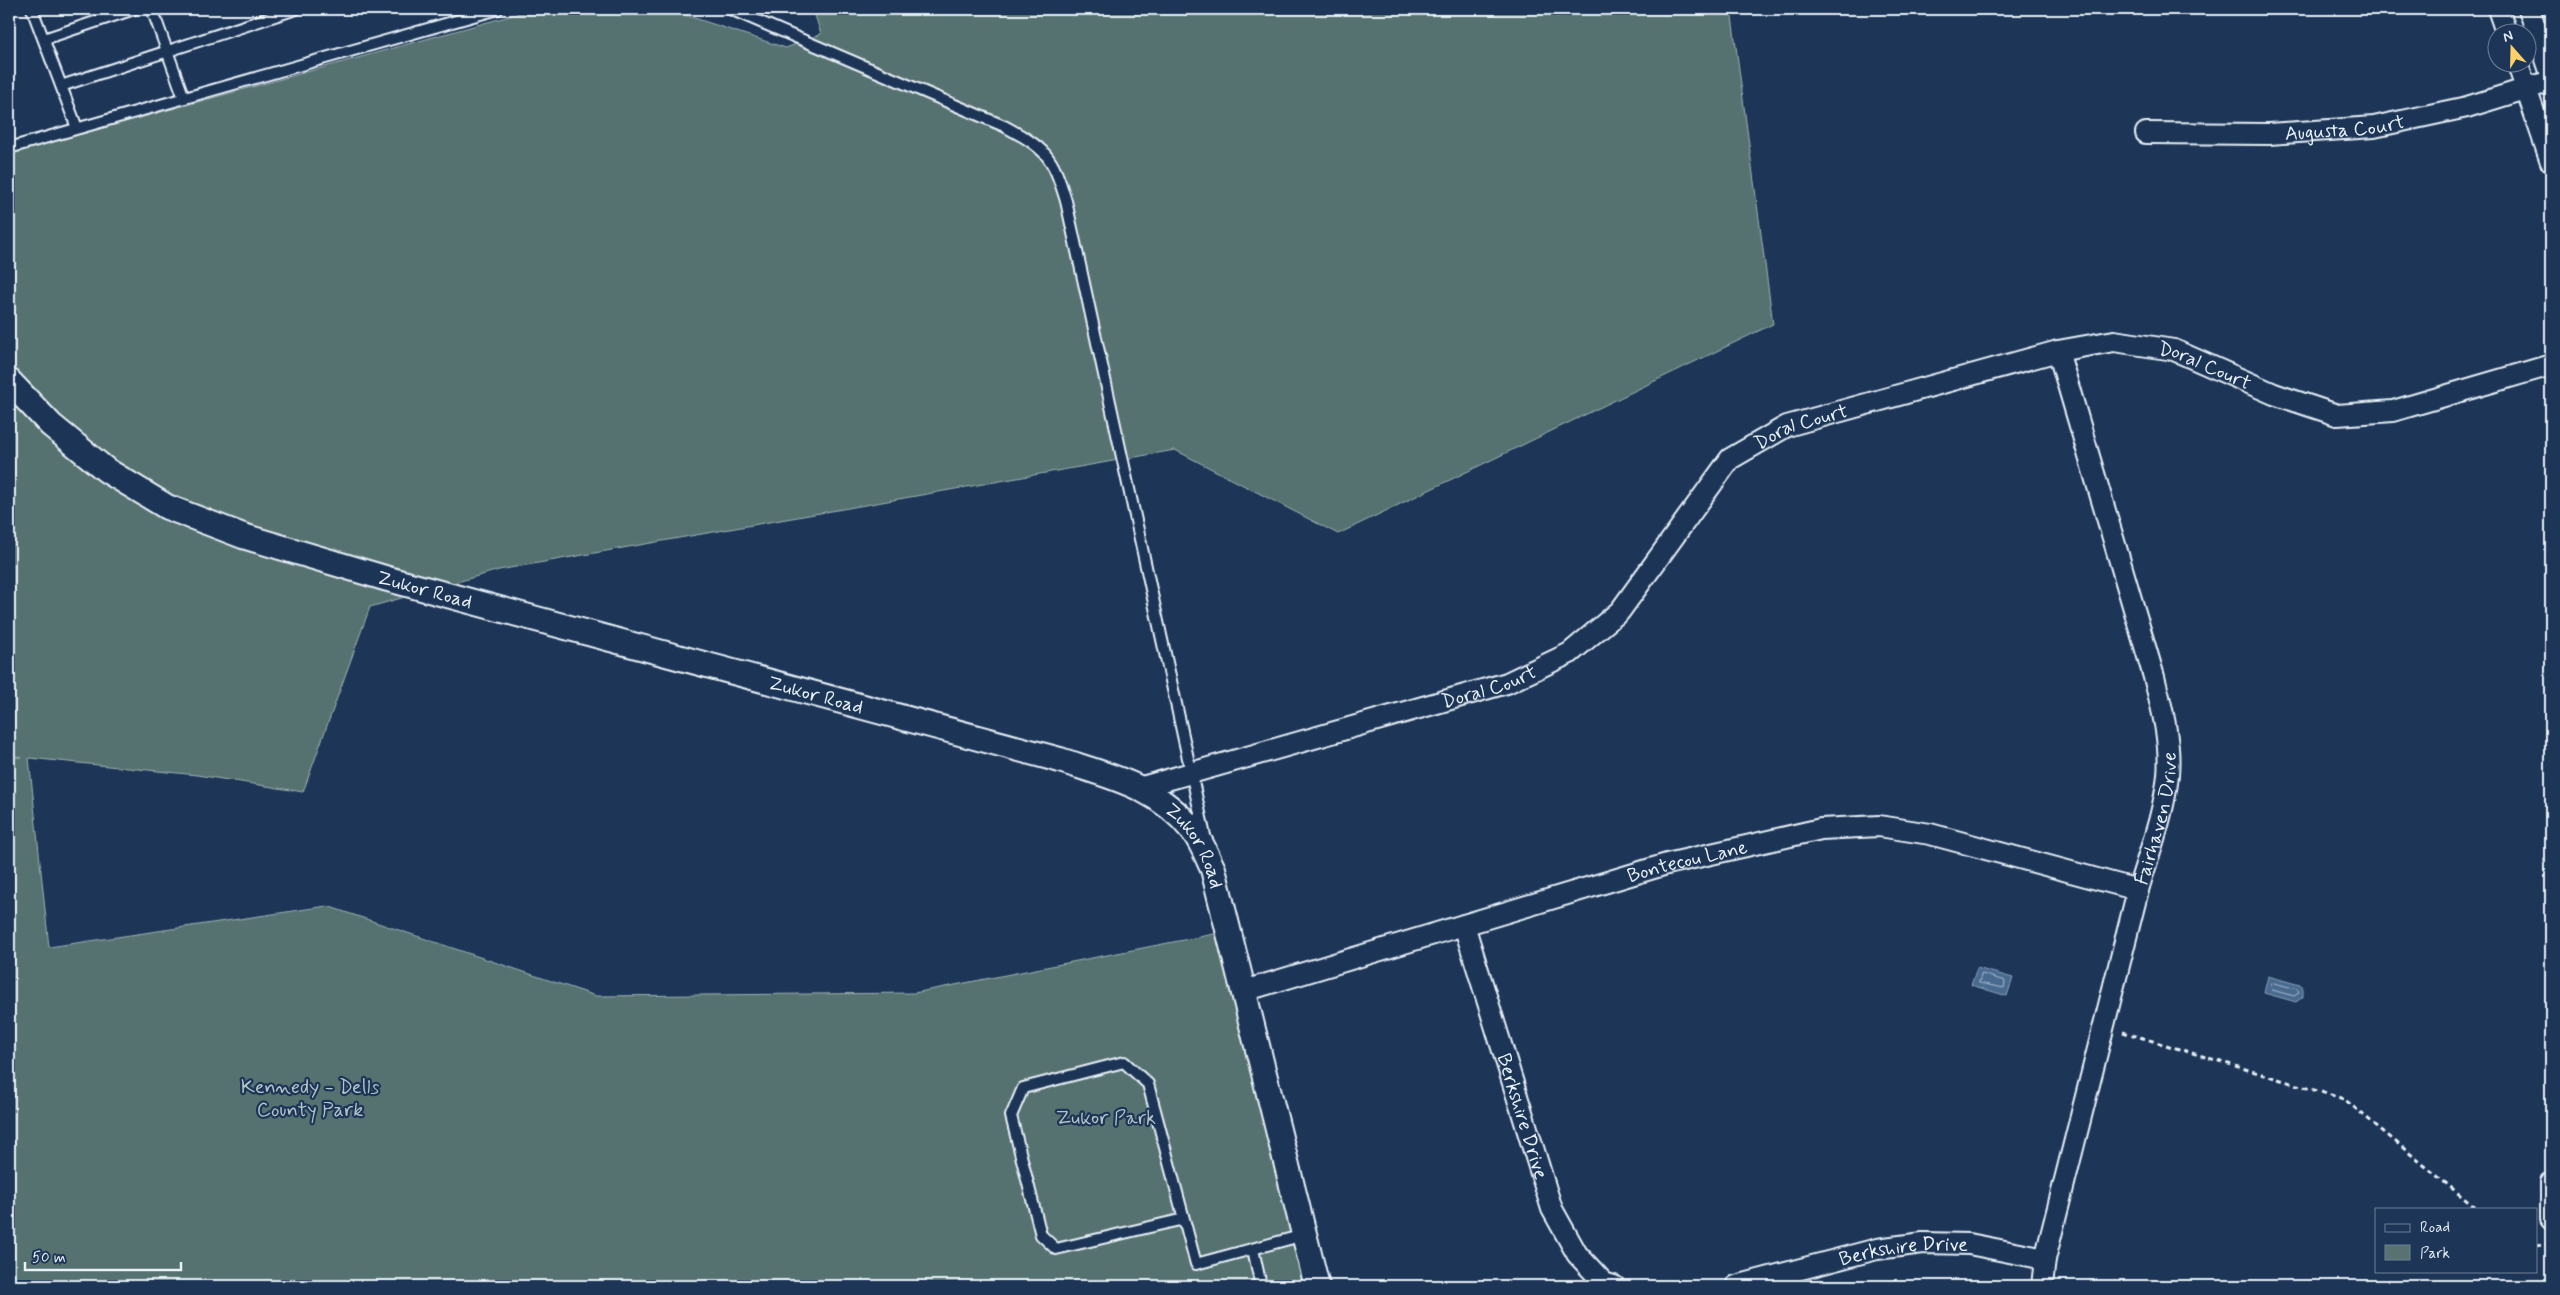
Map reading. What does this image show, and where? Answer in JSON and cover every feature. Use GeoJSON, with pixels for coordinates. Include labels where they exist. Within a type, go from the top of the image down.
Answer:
{"type":"FeatureCollection","features":[{"type":"Feature","properties":{"kind":"street"},"geometry":{"type":"LineString","coordinates":[[2498,9],[2503,22]]}},
{"type":"Feature","properties":{"kind":"street"},"geometry":{"type":"LineString","coordinates":[[2529,9],[2542,82],[2551,162]]}},
{"type":"Feature","properties":{"kind":"street"},"geometry":{"type":"LineString","coordinates":[[2529,72],[2542,82]]}},
{"type":"Feature","properties":{"kind":"street","name":"Augusta Court"},"geometry":{"type":"LineString","coordinates":[[2146,133],[2268,134],[2374,127],[2467,106],[2542,82]]}},
{"type":"Feature","properties":{"kind":"street","name":"Doral Court"},"geometry":{"type":"LineString","coordinates":[[1142,787],[1507,683],[1570,653],[1620,611],[1730,459],[1787,426],[2058,351],[2114,341],[2174,350],[2274,394],[2337,414],[2393,411],[2551,365]]}},
{"type":"Feature","properties":{"kind":"street","name":"Fairhaven Drive"},"geometry":{"type":"LineString","coordinates":[[2042,1286],[2045,1259],[2138,890],[2154,838],[2168,774],[2166,729],[2154,677],[2058,351]]}},
{"type":"Feature","properties":{"kind":"street","name":"Zukor Road"},"geometry":{"type":"LineString","coordinates":[[9,381],[51,425],[106,470],[167,507],[243,536],[397,582],[1060,760],[1142,787],[1171,808],[1195,833],[1213,869],[1317,1286]]}},
{"type":"Feature","properties":{"kind":"street","name":"Bontecou Lane"},"geometry":{"type":"LineString","coordinates":[[1244,991],[1667,864],[1821,829],[1879,826],[1930,834],[2138,890]]}},
{"type":"Feature","properties":{"kind":"street","name":"Berkshire Drive"},"geometry":{"type":"LineString","coordinates":[[1464,925],[1552,1209],[1577,1254],[1604,1283],[1614,1286]]}},
{"type":"Feature","properties":{"kind":"street"},"geometry":{"type":"LineString","coordinates":[[2551,1182],[2551,1218]]}},
{"type":"Feature","properties":{"kind":"street","name":"Berkshire Drive"},"geometry":{"type":"LineString","coordinates":[[1736,1286],[1877,1249],[1923,1243],[1969,1244],[2045,1259]]}},
{"type":"Feature","properties":{"kind":"lane"},"geometry":{"type":"LineString","coordinates":[[32,9],[77,128]]}},
{"type":"Feature","properties":{"kind":"lane"},"geometry":{"type":"LineString","coordinates":[[44,39],[134,9]]}},
{"type":"Feature","properties":{"kind":"lane"},"geometry":{"type":"LineString","coordinates":[[152,9],[184,98]]}},
{"type":"Feature","properties":{"kind":"lane"},"geometry":{"type":"LineString","coordinates":[[61,86],[296,9]]}},
{"type":"Feature","properties":{"kind":"lane"},"geometry":{"type":"LineString","coordinates":[[9,148],[498,9]]}},
{"type":"Feature","properties":{"kind":"lane"},"geometry":{"type":"LineString","coordinates":[[730,9],[1004,126],[1038,144],[1056,169],[1066,201],[1190,774],[1213,869]]}},
{"type":"Feature","properties":{"kind":"lane"},"geometry":{"type":"LineString","coordinates":[[1184,1219],[1056,1249],[1041,1236],[1011,1116],[1023,1088],[1124,1062],[1148,1084],[1184,1219],[1196,1264],[1304,1234]]}},
{"type":"Feature","properties":{"kind":"lane"},"geometry":{"type":"LineString","coordinates":[[1253,1249],[1261,1286]]}},
{"type":"Feature","properties":{"kind":"path"},"geometry":{"type":"LineString","coordinates":[[2104,1026],[2344,1098],[2476,1208]]}},
{"type":"Feature","properties":{"kind":"path"},"geometry":{"type":"LineString","coordinates":[[2538,1245],[2551,1243]]}},
{"type":"Feature","properties":{"kind":"green space"},"geometry":{"type":"Polygon","coordinates":[[[535,9],[667,9],[786,48],[821,34],[813,9],[1731,9],[1773,324],[1338,534],[1175,450],[499,570],[370,607],[303,792],[197,775],[29,758],[49,947],[327,906],[596,996],[914,993],[1219,933],[1308,1286],[9,1286],[9,757],[21,757],[9,755],[9,154],[535,9]]]}},
{"type":"Feature","properties":{"kind":"water"},"geometry":{"type":"Polygon","coordinates":[[[1977,968],[2013,978],[2007,996],[1971,985],[1977,968]]]}},
{"type":"Feature","properties":{"kind":"water"},"geometry":{"type":"Polygon","coordinates":[[[2268,976],[2300,985],[2303,988],[2303,997],[2296,1002],[2264,993],[2268,976]]]}},
{"type":"Feature","properties":{"kind":"park label","name":"Kennedy - Dells County Park"},"geometry":{"type":"Point","coordinates":[310,1098]}},
{"type":"Feature","properties":{"kind":"park label","name":"Zukor Park"},"geometry":{"type":"Point","coordinates":[1106,1117]}}]}
